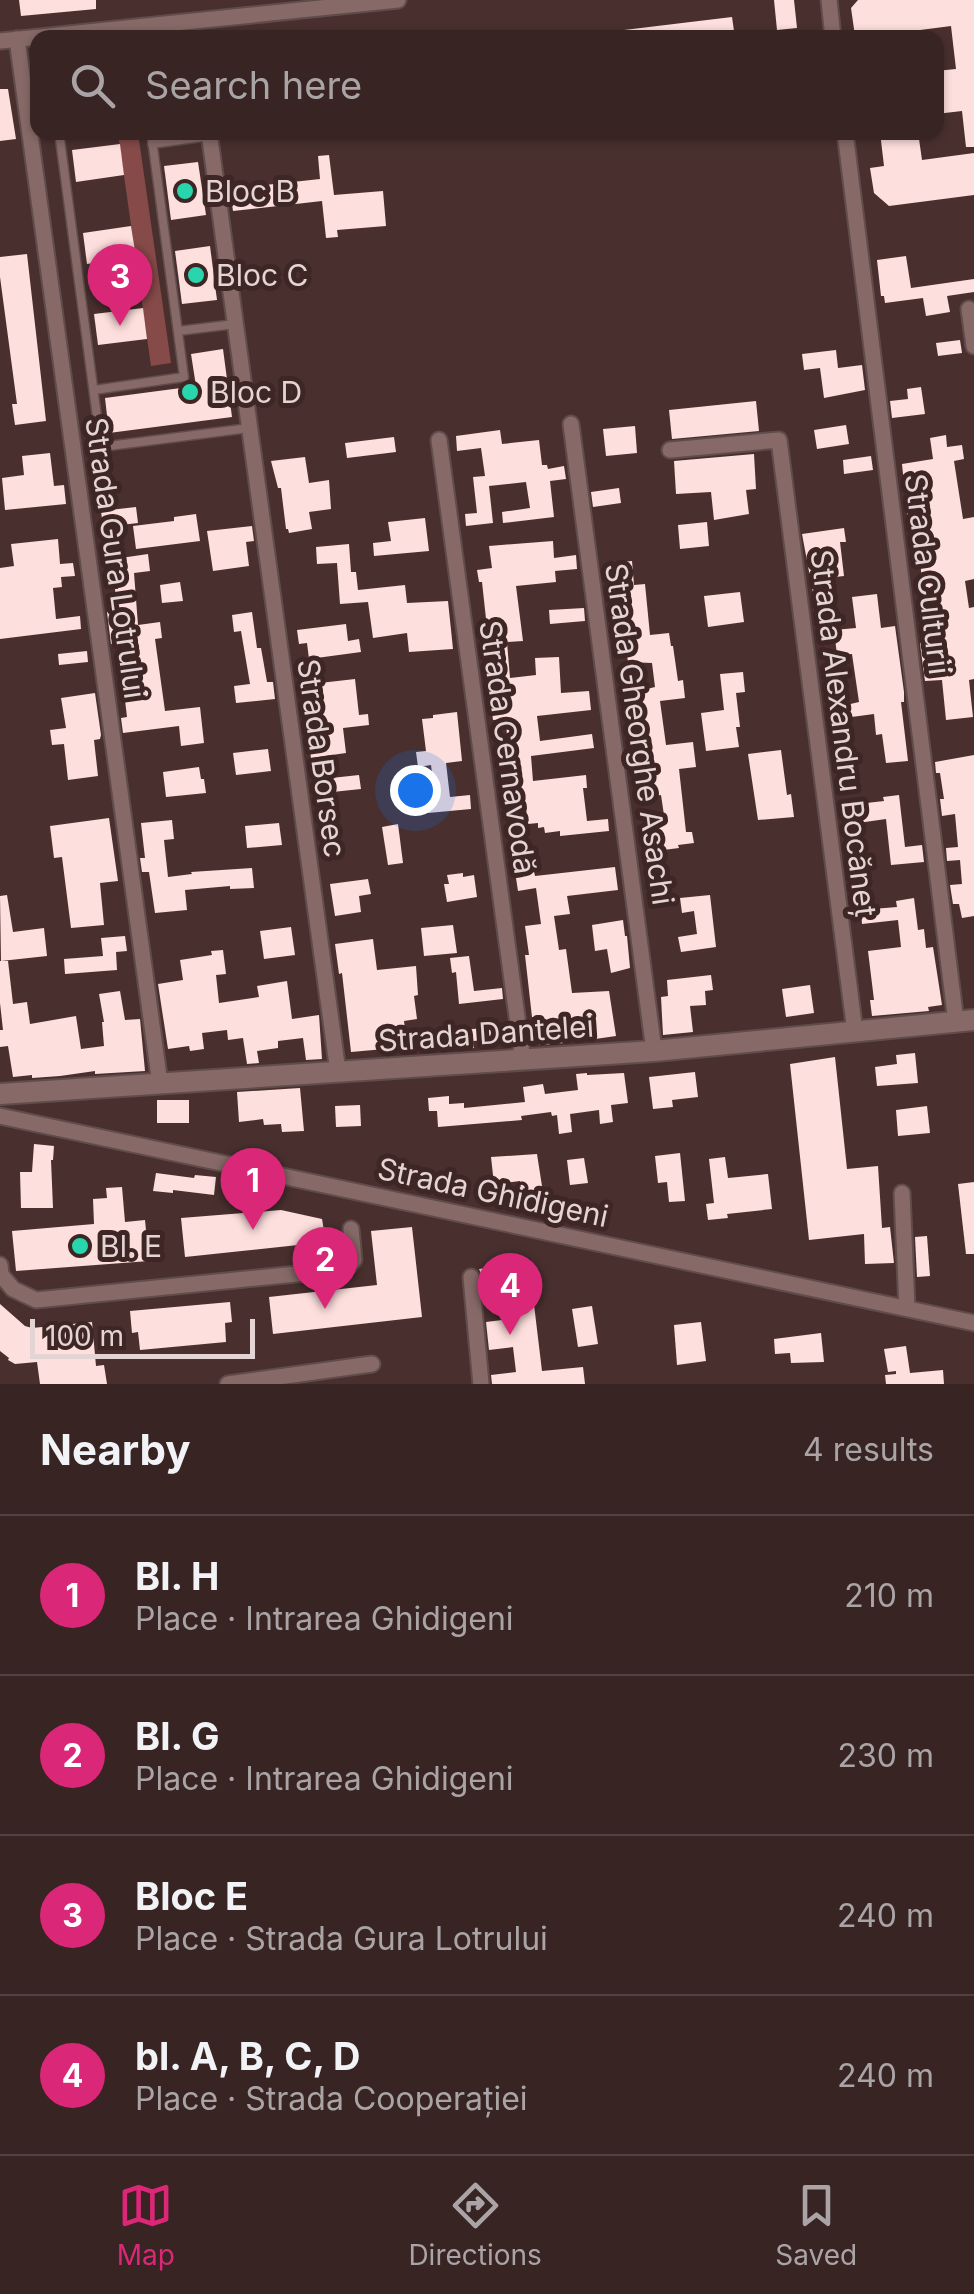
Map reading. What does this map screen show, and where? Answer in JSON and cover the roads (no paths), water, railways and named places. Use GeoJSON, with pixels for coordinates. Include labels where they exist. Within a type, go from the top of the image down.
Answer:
{"type":"FeatureCollection","features":[{"type":"Feature","properties":{"kind":"street"},"geometry":{"type":"LineString","coordinates":[[195,29],[231,17],[398,0]]}},
{"type":"Feature","properties":{"kind":"street"},"geometry":{"type":"LineString","coordinates":[[829,0],[832,30]]}},
{"type":"Feature","properties":{"kind":"street","name":"Strada Gura Lotrului"},"geometry":{"type":"LineString","coordinates":[[8,40],[160,1084]]}},
{"type":"Feature","properties":{"kind":"street","name":"Strada Borsec"},"geometry":{"type":"LineString","coordinates":[[210,140],[338,1072]]}},
{"type":"Feature","properties":{"kind":"street","name":"Strada Culturii"},"geometry":{"type":"LineString","coordinates":[[846,140],[965,1021]]}},
{"type":"Feature","properties":{"kind":"street"},"geometry":{"type":"LineString","coordinates":[[969,308],[974,346]]}},
{"type":"Feature","properties":{"kind":"street","name":"Strada Gheorghe Asachi"},"geometry":{"type":"LineString","coordinates":[[571,424],[654,1052]]}},
{"type":"Feature","properties":{"kind":"street","name":"Strada Cernavodă"},"geometry":{"type":"LineString","coordinates":[[439,440],[523,1061]]}},
{"type":"Feature","properties":{"kind":"street","name":"Strada Alexandru Bocăneț"},"geometry":{"type":"LineString","coordinates":[[670,450],[779,440],[855,1032]]}},
{"type":"Feature","properties":{"kind":"street","name":"Strada Dantelei"},"geometry":{"type":"LineString","coordinates":[[0,1094],[654,1052],[965,1021]]}},
{"type":"Feature","properties":{"kind":"street","name":"Strada Ghidigeni"},"geometry":{"type":"LineString","coordinates":[[0,1116],[974,1323]]}},
{"type":"Feature","properties":{"kind":"street"},"geometry":{"type":"LineString","coordinates":[[902,1193],[907,1308]]}},
{"type":"Feature","properties":{"kind":"street"},"geometry":{"type":"LineString","coordinates":[[0,1265],[0,1274],[13,1290],[36,1300],[346,1269],[354,1260],[351,1228]]}},
{"type":"Feature","properties":{"kind":"street"},"geometry":{"type":"LineString","coordinates":[[470,1276],[481,1384]]}},
{"type":"Feature","properties":{"kind":"street"},"geometry":{"type":"LineString","coordinates":[[228,1384],[372,1364]]}},
{"type":"Feature","properties":{"kind":"lane"},"geometry":{"type":"LineString","coordinates":[[230,0],[231,17]]}},
{"type":"Feature","properties":{"kind":"lane"},"geometry":{"type":"LineString","coordinates":[[60,140],[102,447],[249,428]]}},
{"type":"Feature","properties":{"kind":"lane"},"geometry":{"type":"LineString","coordinates":[[94,390],[184,377],[152,140]]}},
{"type":"Feature","properties":{"kind":"lane"},"geometry":{"type":"LineString","coordinates":[[152,144],[175,140]]}},
{"type":"Feature","properties":{"kind":"lane"},"geometry":{"type":"LineString","coordinates":[[178,331],[235,324]]}},
{"type":"Feature","properties":{"kind":"place","name":"Bloc B"},"geometry":{"type":"Point","coordinates":[185,191]}},
{"type":"Feature","properties":{"kind":"place","name":"Bloc C"},"geometry":{"type":"Point","coordinates":[196,275]}},
{"type":"Feature","properties":{"kind":"place","name":"Bloc E"},"geometry":{"type":"Point","coordinates":[120,326]}},
{"type":"Feature","properties":{"kind":"place","name":"Bloc D"},"geometry":{"type":"Point","coordinates":[190,392]}},
{"type":"Feature","properties":{"kind":"place","name":"Bl. H"},"geometry":{"type":"Point","coordinates":[253,1230]}},
{"type":"Feature","properties":{"kind":"place","name":"Bl. E"},"geometry":{"type":"Point","coordinates":[80,1246]}},
{"type":"Feature","properties":{"kind":"place","name":"Bl. G"},"geometry":{"type":"Point","coordinates":[325,1309]}},
{"type":"Feature","properties":{"kind":"place","name":"bl. A, B, C, D"},"geometry":{"type":"Point","coordinates":[510,1335]}}]}
